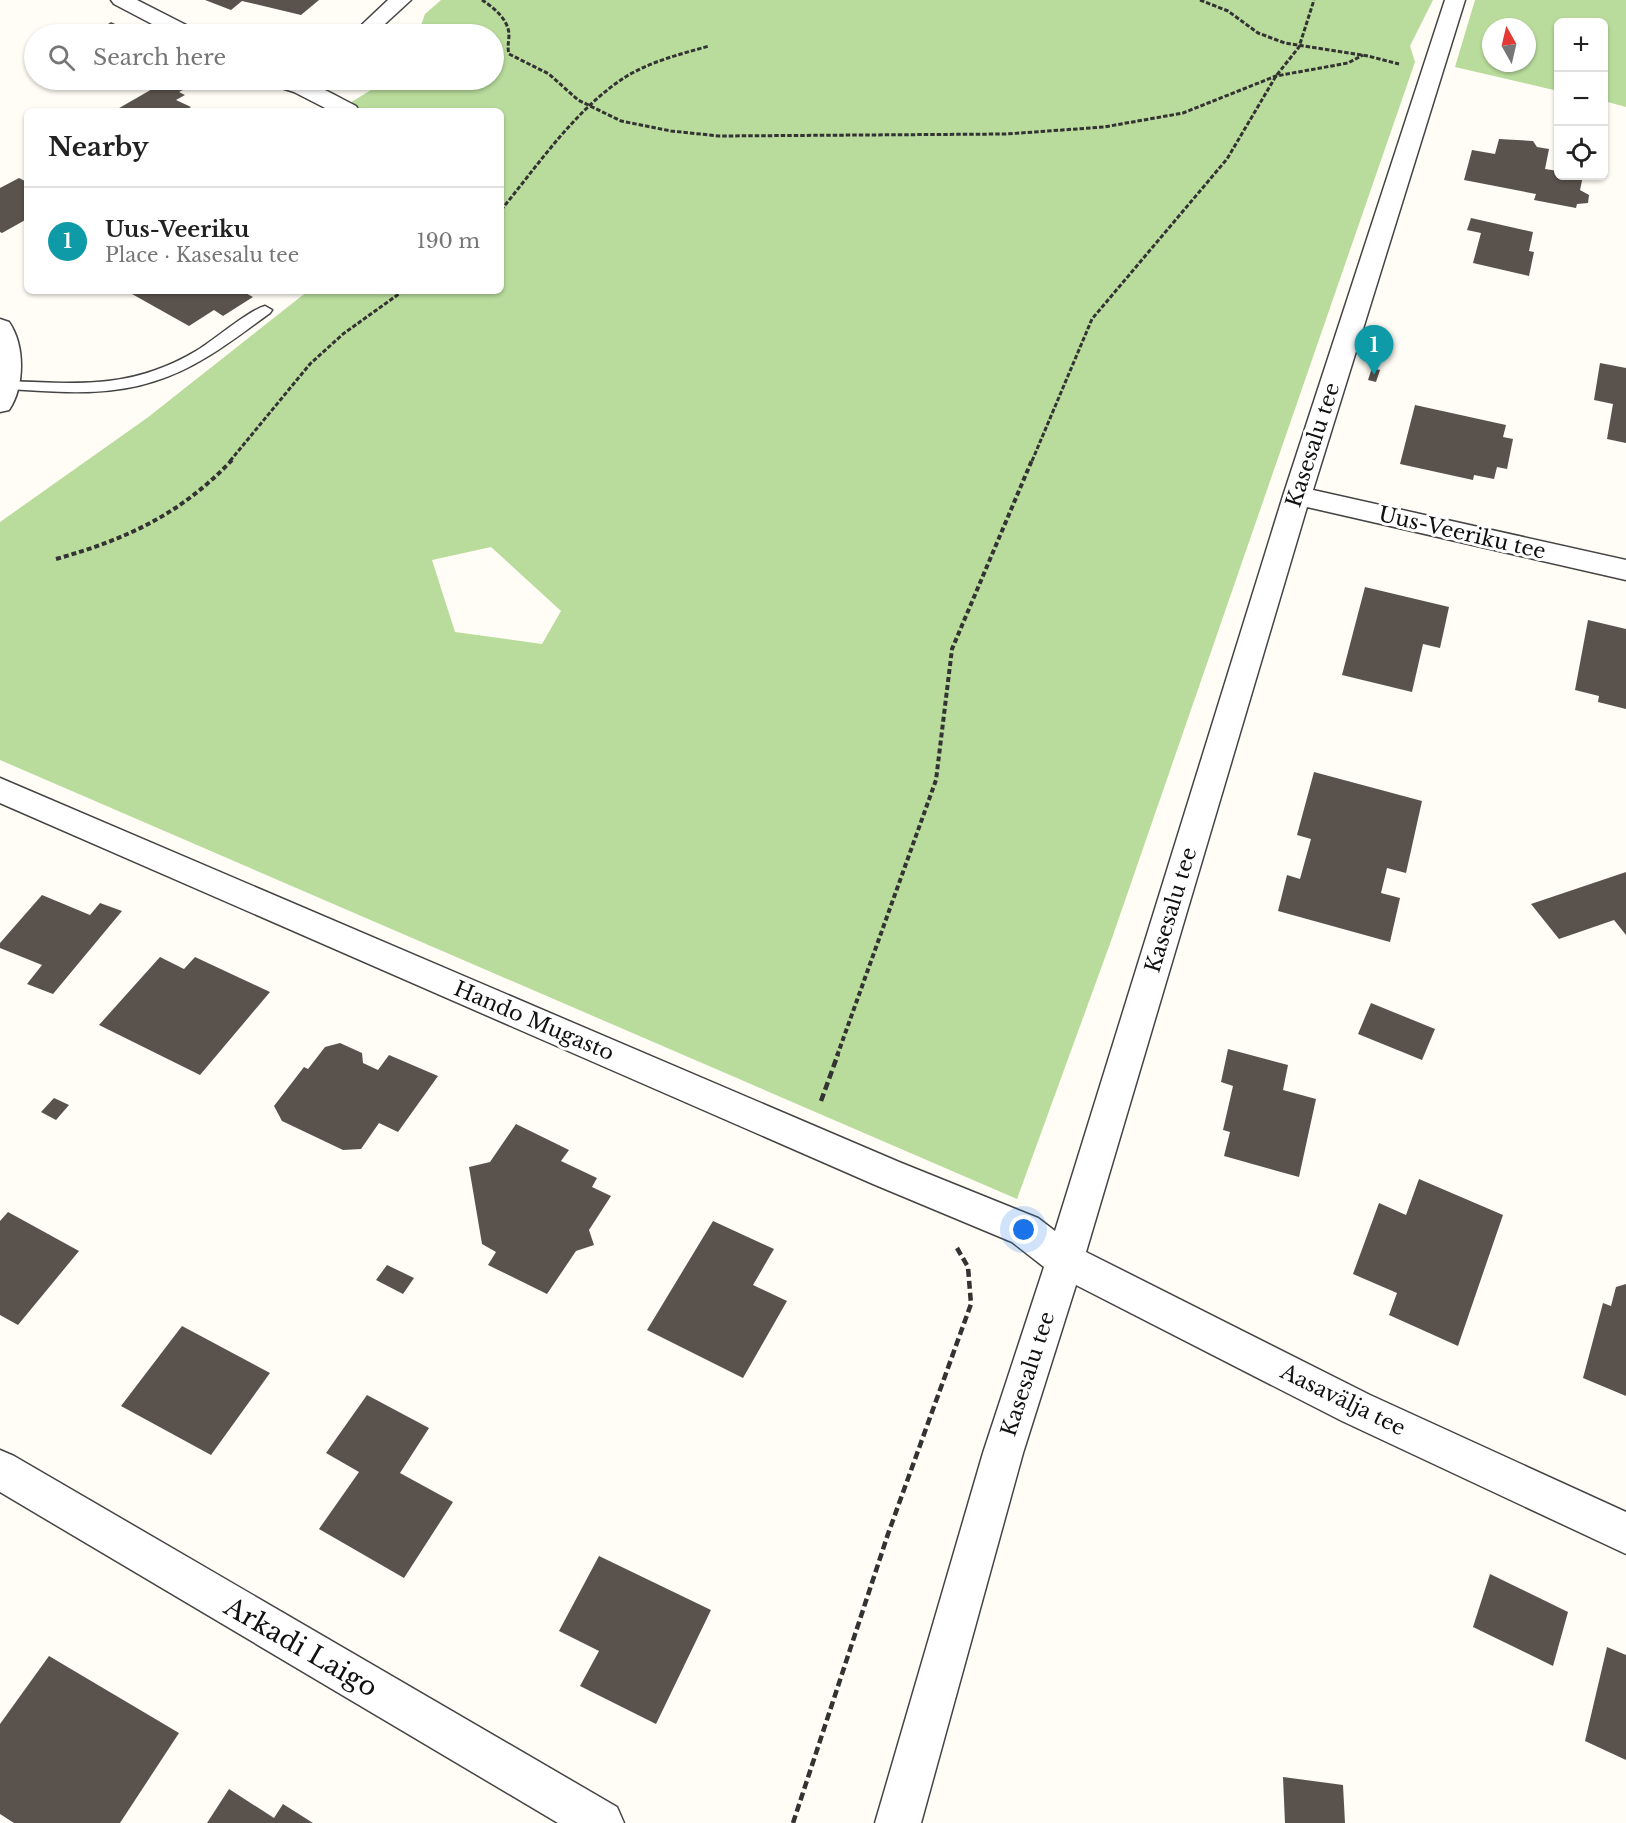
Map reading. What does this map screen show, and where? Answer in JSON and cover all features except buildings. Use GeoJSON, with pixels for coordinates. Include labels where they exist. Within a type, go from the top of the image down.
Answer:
{"type":"FeatureCollection","features":[{"type":"Feature","properties":{"kind":"street"},"geometry":{"type":"LineString","coordinates":[[121,0],[167,24]]}},
{"type":"Feature","properties":{"kind":"street"},"geometry":{"type":"LineString","coordinates":[[374,24],[402,0]]}},
{"type":"Feature","properties":{"kind":"street","name":"Kasesalu tee"},"geometry":{"type":"LineString","coordinates":[[898,1823],[1003,1453],[1297,496],[1455,0]]}},
{"type":"Feature","properties":{"kind":"street"},"geometry":{"type":"LineString","coordinates":[[316,90],[344,108]]}},
{"type":"Feature","properties":{"kind":"street"},"geometry":{"type":"LineString","coordinates":[[0,327],[8,349],[4,395]]}},
{"type":"Feature","properties":{"kind":"street","name":"Uus-Veeriku tee"},"geometry":{"type":"LineString","coordinates":[[1297,496],[1626,570]]}},
{"type":"Feature","properties":{"kind":"street","name":"Hando Mugasto"},"geometry":{"type":"LineString","coordinates":[[0,790],[864,1164],[1025,1230],[1064,1260]]}},
{"type":"Feature","properties":{"kind":"street","name":"Aasavälja tee"},"geometry":{"type":"LineString","coordinates":[[1064,1260],[1356,1408],[1626,1533]]}},
{"type":"Feature","properties":{"kind":"street","name":"Arkadi Laigo"},"geometry":{"type":"LineString","coordinates":[[0,1470],[601,1823]]}},
{"type":"Feature","properties":{"kind":"lane"},"geometry":{"type":"LineString","coordinates":[[4,395],[53,387],[133,383],[160,374],[201,354],[265,310]]}},
{"type":"Feature","properties":{"kind":"path"},"geometry":{"type":"LineString","coordinates":[[482,0],[488,3],[507,26],[509,35],[506,45],[509,54],[549,74],[564,90],[590,107],[621,121],[645,127],[719,136],[1006,134],[1104,127],[1183,112],[1276,76],[1348,63],[1363,55]]}},
{"type":"Feature","properties":{"kind":"path"},"geometry":{"type":"LineString","coordinates":[[1200,0],[1228,11],[1258,33],[1299,47],[1363,55],[1431,74]]}},
{"type":"Feature","properties":{"kind":"path"},"geometry":{"type":"LineString","coordinates":[[819,1106],[936,780],[952,649],[1092,319],[1227,159],[1276,76],[1299,47],[1314,0]]}},
{"type":"Feature","properties":{"kind":"path"},"geometry":{"type":"LineString","coordinates":[[504,207],[590,107],[626,76],[651,64],[709,46]]}},
{"type":"Feature","properties":{"kind":"path"},"geometry":{"type":"LineString","coordinates":[[56,559],[113,542],[179,508],[230,463],[290,387],[324,351],[399,294]]}},
{"type":"Feature","properties":{"kind":"path"},"geometry":{"type":"LineString","coordinates":[[793,1823],[888,1534],[972,1304],[971,1276],[964,1257],[954,1245]]}},
{"type":"Feature","properties":{"kind":"green space"},"geometry":{"type":"Polygon","coordinates":[[[441,0],[1433,0],[1410,46],[1415,62],[1111,941],[1017,1199],[0,760],[0,522],[147,418],[304,294],[504,294],[504,108],[342,108],[371,90],[504,90],[504,24],[422,24],[425,14],[441,0]],[[491,547],[432,560],[455,632],[542,644],[561,611],[491,547]]]}},
{"type":"Feature","properties":{"kind":"green space"},"geometry":{"type":"Polygon","coordinates":[[[1475,0],[1626,0],[1626,107],[1608,102],[1608,18],[1554,18],[1554,90],[1455,67],[1475,0]]]}},
{"type":"Feature","properties":{"kind":"place","name":"Uus-Veeriku"},"geometry":{"type":"Point","coordinates":[1374,375]}}]}
